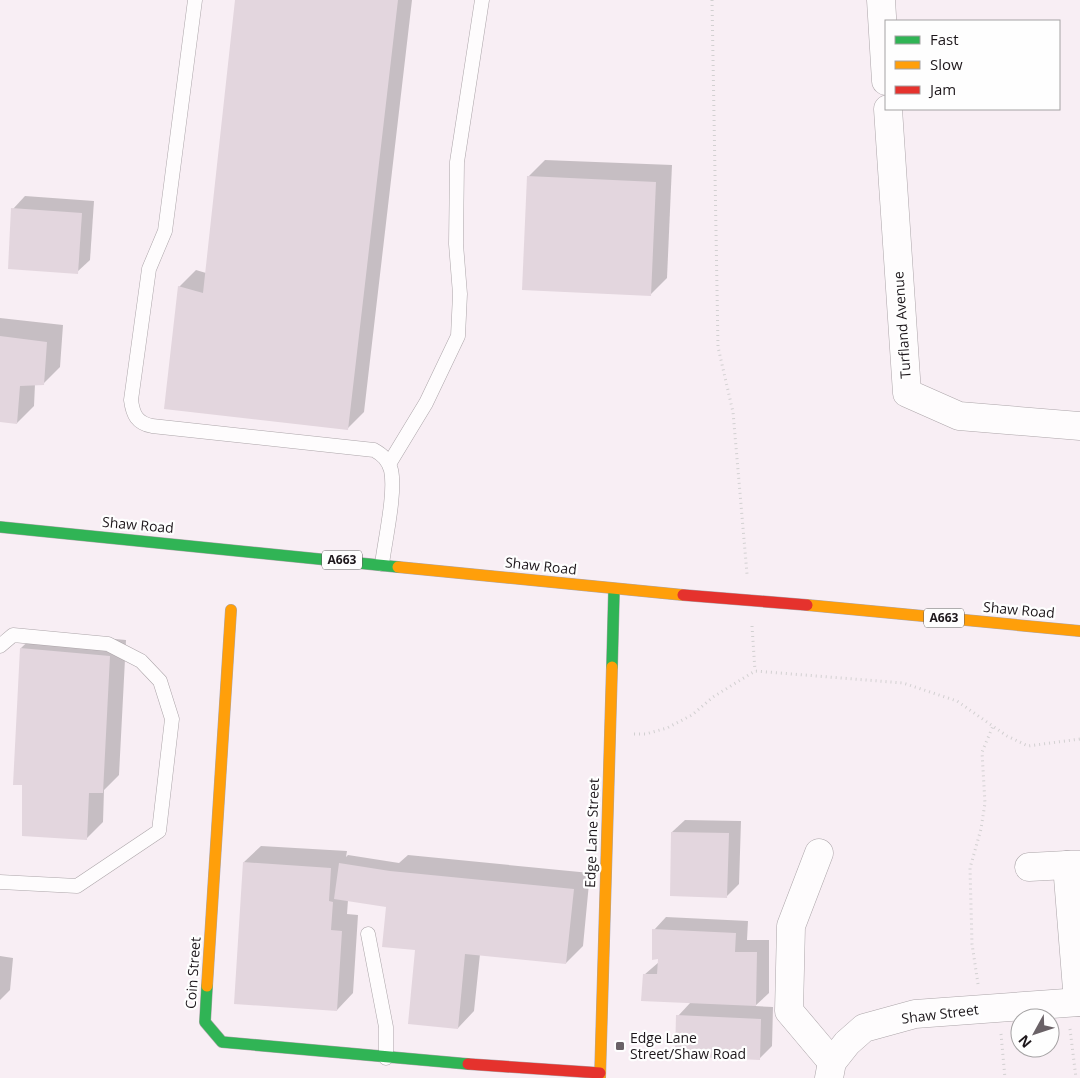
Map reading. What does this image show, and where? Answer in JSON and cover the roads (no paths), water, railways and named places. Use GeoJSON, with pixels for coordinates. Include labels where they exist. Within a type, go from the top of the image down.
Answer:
{"type":"FeatureCollection","features":[{"type":"Feature","properties":{"kind":"street"},"geometry":{"type":"LineString","coordinates":[[881,0],[885,65]]}},
{"type":"Feature","properties":{"kind":"street","name":"Turfland Avenue"},"geometry":{"type":"LineString","coordinates":[[888,110],[907,393],[959,416],[1080,426]]}},
{"type":"Feature","properties":{"kind":"street","name":"Shaw Road"},"geometry":{"type":"LineString","coordinates":[[0,527],[382,564],[614,590],[807,605],[1080,631]]}},
{"type":"Feature","properties":{"kind":"street","name":"Edge Lane Street"},"geometry":{"type":"LineString","coordinates":[[600,1075],[614,590]]}},
{"type":"Feature","properties":{"kind":"street","name":"Coin Street"},"geometry":{"type":"LineString","coordinates":[[231,610],[205,1022],[222,1042],[386,1058],[600,1075]]}},
{"type":"Feature","properties":{"kind":"street"},"geometry":{"type":"LineString","coordinates":[[819,853],[791,926],[789,1011],[830,1070]]}},
{"type":"Feature","properties":{"kind":"street"},"geometry":{"type":"LineString","coordinates":[[1030,867],[1074,865],[1076,1010]]}},
{"type":"Feature","properties":{"kind":"street","name":"Shaw Street"},"geometry":{"type":"LineString","coordinates":[[830,1070],[847,1043],[864,1028],[915,1014],[982,1009],[1076,1010]]}},
{"type":"Feature","properties":{"kind":"lane"},"geometry":{"type":"LineString","coordinates":[[195,0],[165,231],[149,269],[131,400],[135,417],[144,424],[152,426],[374,450],[384,456],[391,472],[391,494],[382,564]]}},
{"type":"Feature","properties":{"kind":"lane"},"geometry":{"type":"LineString","coordinates":[[389,464],[426,403],[458,336],[460,294],[456,244],[457,162],[482,0]]}},
{"type":"Feature","properties":{"kind":"lane"},"geometry":{"type":"LineString","coordinates":[[0,646],[13,635],[108,644],[141,661],[160,681],[172,719],[159,831],[77,886],[0,881]]}},
{"type":"Feature","properties":{"kind":"lane"},"geometry":{"type":"LineString","coordinates":[[368,934],[386,1027],[386,1058]]}},
{"type":"Feature","properties":{"kind":"place","name":"Edge Lane Street/Shaw Road"},"geometry":{"type":"Point","coordinates":[620,1046]}}]}
